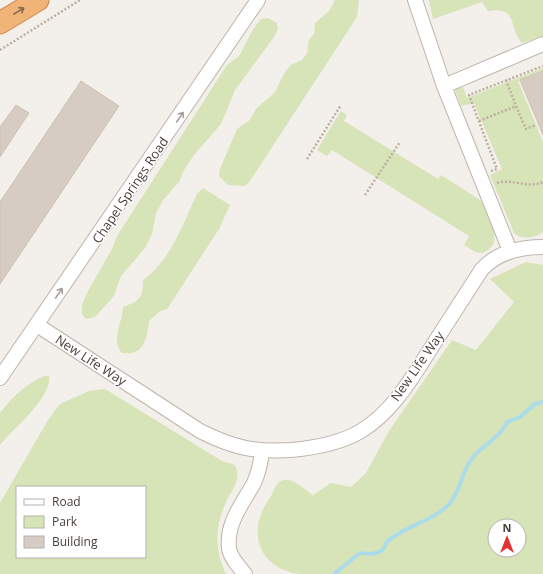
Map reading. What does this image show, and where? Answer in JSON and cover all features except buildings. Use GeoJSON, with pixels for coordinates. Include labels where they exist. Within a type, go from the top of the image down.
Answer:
{"type":"FeatureCollection","features":[{"type":"Feature","properties":{"kind":"highway"},"geometry":{"type":"LineString","coordinates":[[0,23],[38,0]]}},
{"type":"Feature","properties":{"kind":"street","name":"Chapel Springs Road"},"geometry":{"type":"LineString","coordinates":[[0,378],[258,0]]}},
{"type":"Feature","properties":{"kind":"street"},"geometry":{"type":"LineString","coordinates":[[415,0],[444,86],[510,251]]}},
{"type":"Feature","properties":{"kind":"street"},"geometry":{"type":"LineString","coordinates":[[444,86],[543,44]]}},
{"type":"Feature","properties":{"kind":"street","name":"New Life Way"},"geometry":{"type":"LineString","coordinates":[[37,325],[200,431],[236,447],[262,450],[301,449],[320,446],[361,431],[379,417],[406,386],[482,269],[489,261],[510,251],[525,247],[543,246]]}},
{"type":"Feature","properties":{"kind":"street"},"geometry":{"type":"LineString","coordinates":[[245,574],[229,549],[230,533],[233,519],[254,482],[260,466],[262,450]]}},
{"type":"Feature","properties":{"kind":"path"},"geometry":{"type":"LineString","coordinates":[[0,50],[80,0]]}},
{"type":"Feature","properties":{"kind":"path"},"geometry":{"type":"LineString","coordinates":[[483,182],[497,169],[469,95],[543,66]]}},
{"type":"Feature","properties":{"kind":"path"},"geometry":{"type":"LineString","coordinates":[[506,80],[526,129],[536,125]]}},
{"type":"Feature","properties":{"kind":"path"},"geometry":{"type":"LineString","coordinates":[[307,158],[341,105]]}},
{"type":"Feature","properties":{"kind":"path"},"geometry":{"type":"LineString","coordinates":[[479,121],[516,106]]}},
{"type":"Feature","properties":{"kind":"path"},"geometry":{"type":"LineString","coordinates":[[365,195],[400,142]]}},
{"type":"Feature","properties":{"kind":"path"},"geometry":{"type":"LineString","coordinates":[[483,182],[508,180],[529,185],[543,182]]}},
{"type":"Feature","properties":{"kind":"green space"},"geometry":{"type":"Polygon","coordinates":[[[335,0],[359,0],[357,17],[250,181],[245,186],[228,185],[219,176],[220,169],[237,129],[250,120],[256,109],[275,92],[285,72],[291,65],[302,60],[307,53],[309,40],[314,34],[315,23],[329,11],[335,0]]]}},
{"type":"Feature","properties":{"kind":"green space"},"geometry":{"type":"Polygon","coordinates":[[[429,0],[543,0],[543,36],[522,43],[515,31],[509,15],[498,10],[488,11],[482,2],[433,19],[429,0]]]}},
{"type":"Feature","properties":{"kind":"green space"},"geometry":{"type":"Polygon","coordinates":[[[268,18],[277,23],[278,29],[274,37],[235,90],[221,124],[194,155],[185,168],[179,182],[163,200],[156,213],[152,234],[145,248],[121,276],[114,296],[95,317],[86,319],[82,314],[82,305],[88,291],[112,249],[117,236],[227,65],[239,56],[254,28],[261,19],[268,18]]]}},
{"type":"Feature","properties":{"kind":"green space"},"geometry":{"type":"Polygon","coordinates":[[[543,68],[543,71],[518,81],[543,142],[543,232],[533,237],[520,237],[514,233],[490,175],[502,169],[474,103],[461,106],[455,89],[463,87],[467,98],[543,68]]]}},
{"type":"Feature","properties":{"kind":"green space"},"geometry":{"type":"Polygon","coordinates":[[[341,111],[347,115],[344,121],[438,179],[441,175],[480,200],[491,221],[494,234],[494,240],[488,250],[482,253],[473,251],[464,245],[469,236],[332,150],[327,156],[317,150],[341,111]]]}},
{"type":"Feature","properties":{"kind":"green space"},"geometry":{"type":"Polygon","coordinates":[[[203,188],[230,205],[219,229],[167,309],[160,311],[149,321],[146,339],[142,347],[134,353],[122,353],[117,342],[117,337],[123,307],[137,301],[141,295],[143,280],[153,272],[169,252],[197,194],[203,188]]]}},
{"type":"Feature","properties":{"kind":"green space"},"geometry":{"type":"Polygon","coordinates":[[[526,262],[543,265],[543,574],[302,574],[290,572],[271,562],[264,554],[260,545],[258,524],[264,508],[278,484],[284,480],[292,481],[313,495],[331,483],[351,487],[366,473],[389,431],[452,340],[476,350],[514,302],[490,279],[526,262]]]}},
{"type":"Feature","properties":{"kind":"green space"},"geometry":{"type":"Polygon","coordinates":[[[44,376],[49,376],[48,385],[44,394],[30,413],[0,445],[0,413],[20,392],[31,383],[44,376]]]}},
{"type":"Feature","properties":{"kind":"green space"},"geometry":{"type":"Polygon","coordinates":[[[105,389],[222,461],[235,466],[238,474],[237,479],[222,511],[217,538],[219,556],[226,574],[0,574],[0,503],[48,420],[60,404],[89,391],[105,389]]]}},
{"type":"Feature","properties":{"kind":"waterway"},"geometry":{"type":"LineString","coordinates":[[334,574],[360,553],[373,554],[381,551],[388,541],[394,536],[444,509],[454,498],[466,468],[473,457],[501,432],[507,422],[520,417],[535,404],[543,402]]}}]}
